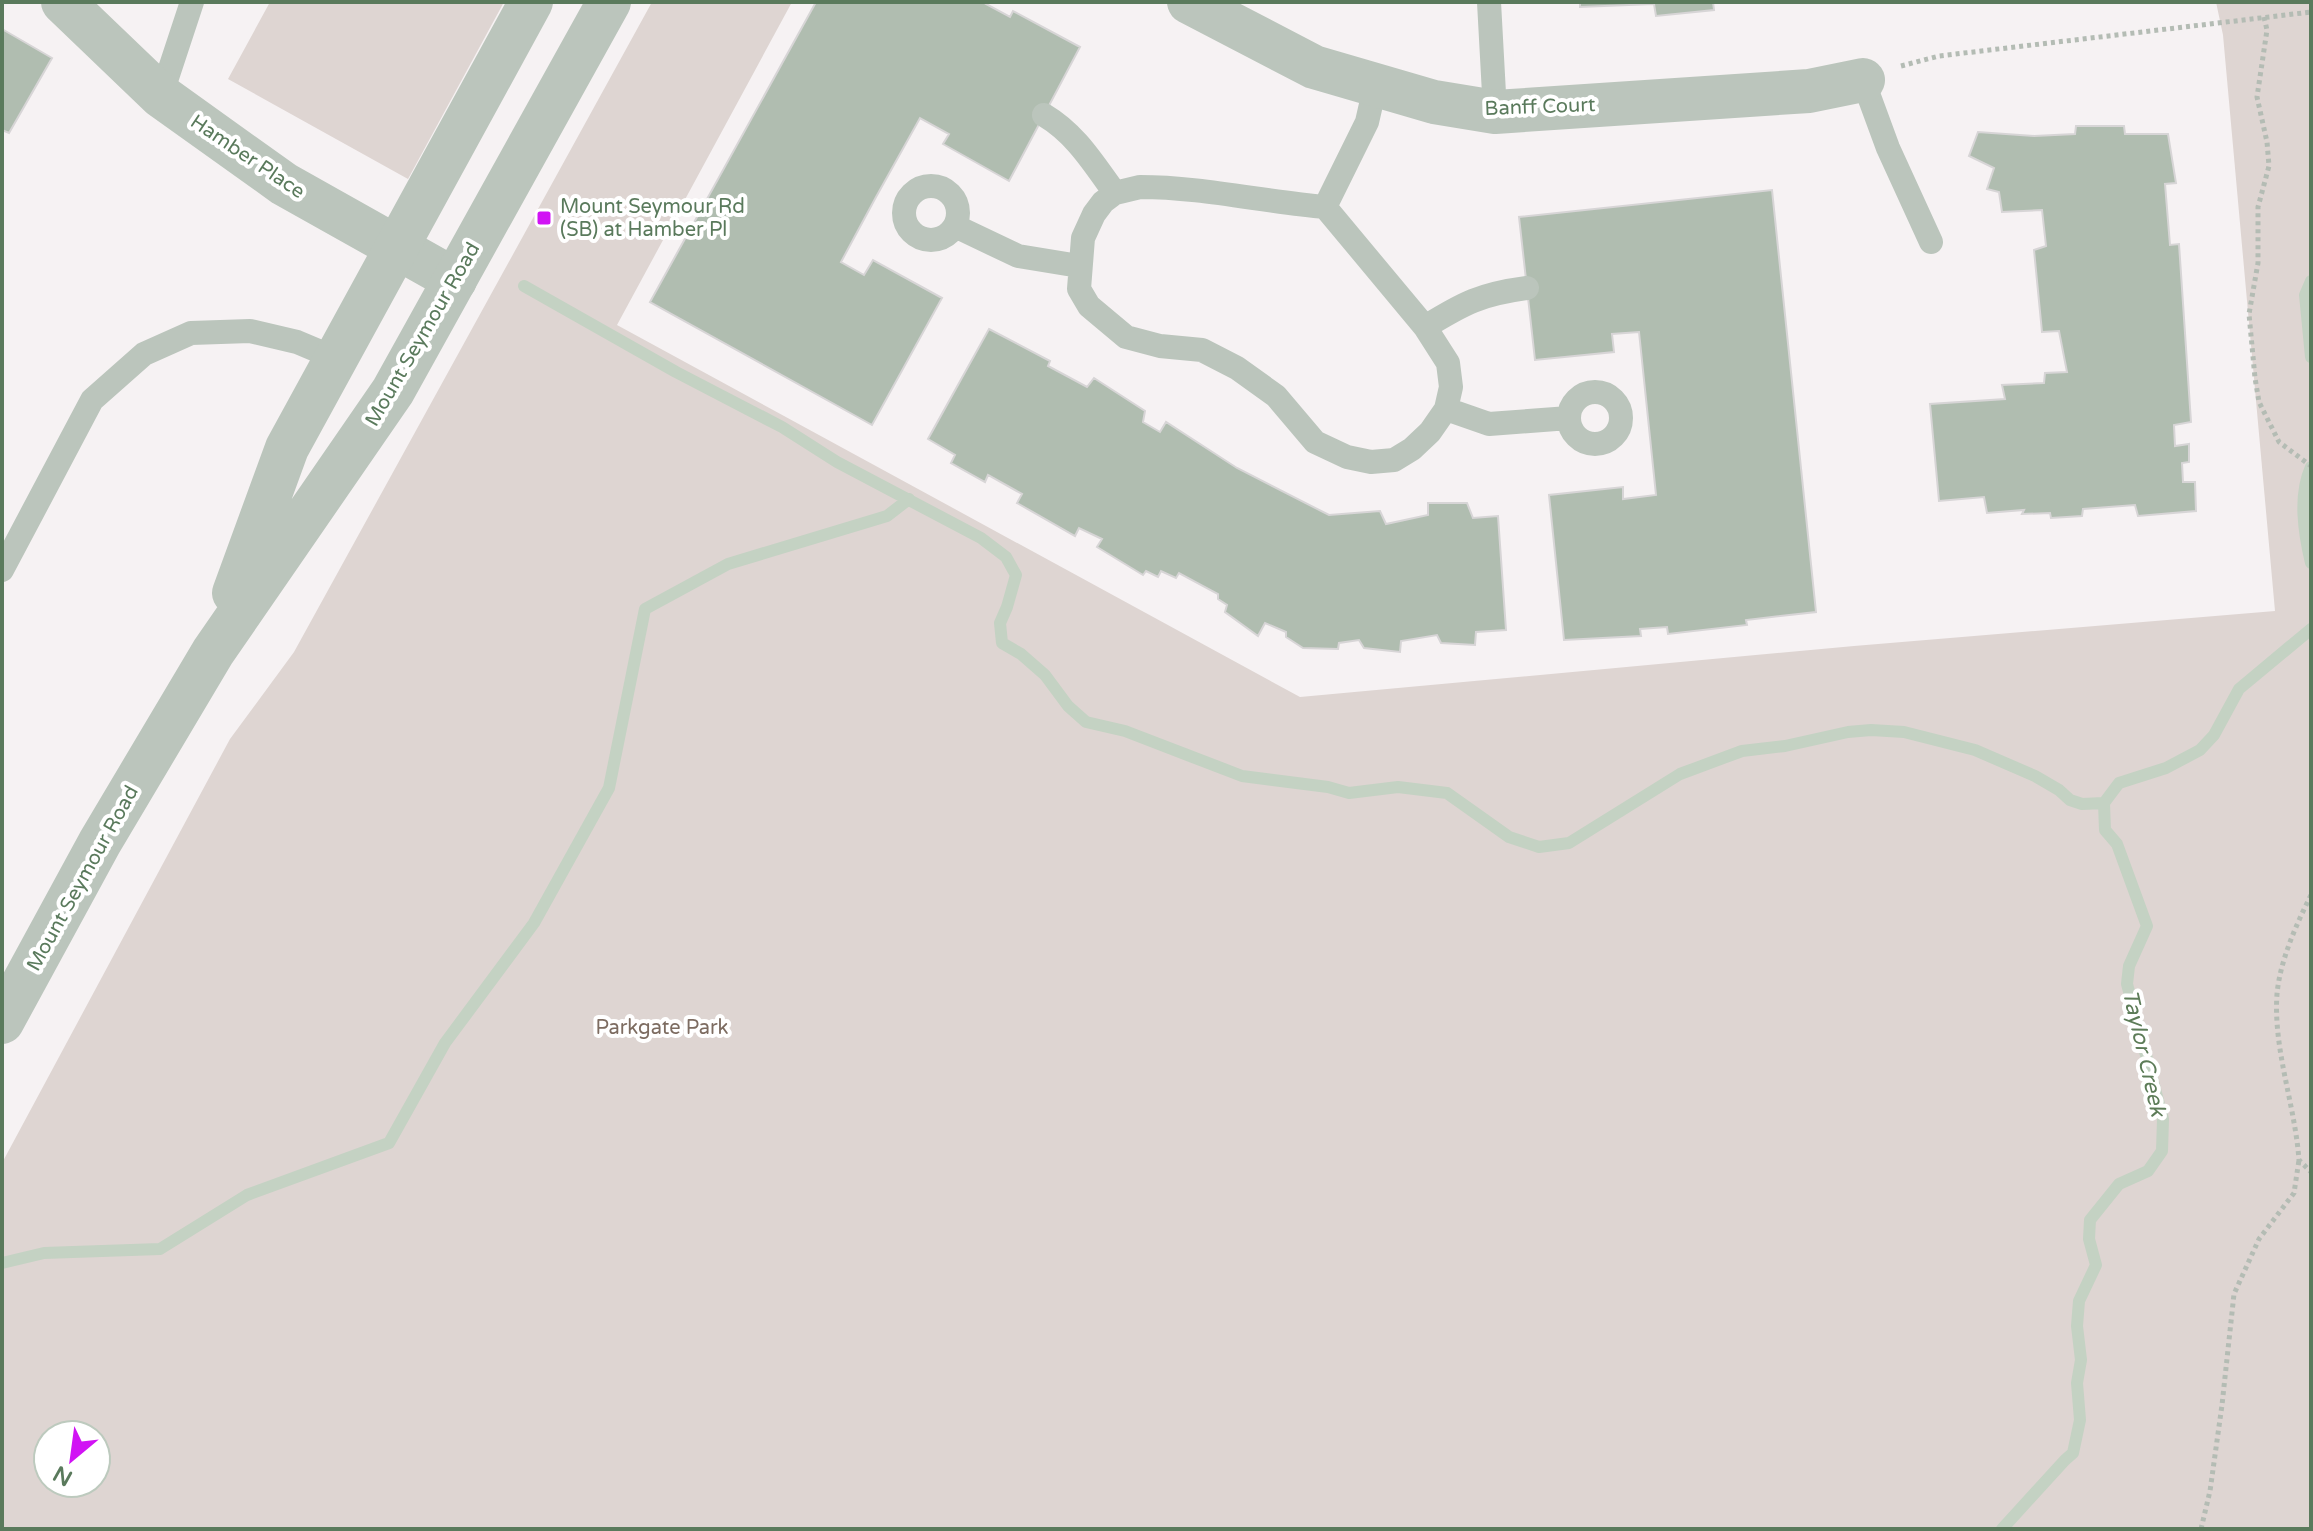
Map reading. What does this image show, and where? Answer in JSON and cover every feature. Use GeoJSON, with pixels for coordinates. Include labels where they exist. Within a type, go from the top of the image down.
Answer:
{"type":"FeatureCollection","features":[{"type":"Feature","properties":{"kind":"street","name":"Hamber Place"},"geometry":{"type":"LineString","coordinates":[[63,2],[161,96],[284,184],[455,280]]}},
{"type":"Feature","properties":{"kind":"street","name":"Mount Seymour Road"},"geometry":{"type":"LineString","coordinates":[[213,652],[287,448],[531,2]]}},
{"type":"Feature","properties":{"kind":"street","name":"Mount Seymour Road"},"geometry":{"type":"LineString","coordinates":[[2,1022],[100,842],[213,652],[393,391],[609,2]]}},
{"type":"Feature","properties":{"kind":"street","name":"Banff Court"},"geometry":{"type":"LineString","coordinates":[[1189,2],[1314,67],[1434,102],[1495,112],[1809,91],[1863,80]]}},
{"type":"Feature","properties":{"kind":"lane"},"geometry":{"type":"LineString","coordinates":[[161,96],[192,2]]}},
{"type":"Feature","properties":{"kind":"lane"},"geometry":{"type":"LineString","coordinates":[[1489,2],[1495,112]]}},
{"type":"Feature","properties":{"kind":"lane"},"geometry":{"type":"LineString","coordinates":[[1863,80],[1888,148],[1931,242]]}},
{"type":"Feature","properties":{"kind":"lane"},"geometry":{"type":"LineString","coordinates":[[1325,207],[1367,122],[1375,87]]}},
{"type":"Feature","properties":{"kind":"lane"},"geometry":{"type":"LineString","coordinates":[[1044,115],[1061,126],[1087,152],[1115,193]]}},
{"type":"Feature","properties":{"kind":"lane"},"geometry":{"type":"LineString","coordinates":[[1140,187],[1170,187],[1325,207],[1425,327],[1448,363],[1451,387],[1446,409],[1430,432],[1394,460],[1371,462],[1347,457],[1315,442],[1276,396],[1237,368],[1202,350],[1160,346],[1126,337],[1089,306],[1079,289],[1083,238],[1094,214],[1115,193],[1140,187]]}},
{"type":"Feature","properties":{"kind":"lane"},"geometry":{"type":"LineString","coordinates":[[955,226],[1018,256],[1079,266]]}},
{"type":"Feature","properties":{"kind":"lane"},"geometry":{"type":"LineString","coordinates":[[1425,327],[1461,305],[1491,292],[1527,288]]}},
{"type":"Feature","properties":{"kind":"lane"},"geometry":{"type":"LineString","coordinates":[[2,570],[92,400],[144,354],[191,333],[250,331],[297,342],[335,358]]}},
{"type":"Feature","properties":{"kind":"lane"},"geometry":{"type":"LineString","coordinates":[[1446,409],[1489,424],[1569,418]]}},
{"type":"Feature","properties":{"kind":"path"},"geometry":{"type":"LineString","coordinates":[[1863,80],[1916,60],[1939,56],[2311,12]]}},
{"type":"Feature","properties":{"kind":"path"},"geometry":{"type":"LineString","coordinates":[[2264,17],[2267,30],[2257,97],[2269,166],[2258,207],[2258,263],[2249,323],[2259,402],[2279,442],[2311,466]]}},
{"type":"Feature","properties":{"kind":"path"},"geometry":{"type":"LineString","coordinates":[[2201,1529],[2210,1491],[2234,1294],[2259,1239],[2294,1193],[2299,1160],[2296,1124],[2281,1048],[2277,995],[2286,959],[2311,895]]}},
{"type":"Feature","properties":{"kind":"path"},"geometry":{"type":"LineString","coordinates":[[2299,1160],[2311,1172]]}},
{"type":"Feature","properties":{"kind":"green space"},"geometry":{"type":"Polygon","coordinates":[[[270,2],[504,2],[408,179],[228,79],[270,2]]]}},
{"type":"Feature","properties":{"kind":"green space","name":"Parkgate Park"},"geometry":{"type":"Polygon","coordinates":[[[652,2],[792,2],[617,325],[1300,697],[2275,611],[2223,35],[2216,2],[2311,2],[2311,1529],[2,1529],[2,1163],[230,739],[294,652],[652,2]]]}},
{"type":"Feature","properties":{"kind":"building"},"geometry":{"type":"Polygon","coordinates":[[[816,2],[988,2],[986,4],[1010,17],[1013,11],[1080,47],[1009,181],[943,144],[949,134],[920,118],[876,197],[841,262],[864,275],[873,260],[942,298],[872,425],[650,302],[816,2]]]}},
{"type":"Feature","properties":{"kind":"building"},"geometry":{"type":"Polygon","coordinates":[[[1580,2],[1713,2],[1714,10],[1656,16],[1654,4],[1580,7],[1580,2]]]}},
{"type":"Feature","properties":{"kind":"building"},"geometry":{"type":"Polygon","coordinates":[[[2,29],[52,58],[9,133],[2,130],[2,29]]]}},
{"type":"Feature","properties":{"kind":"building"},"geometry":{"type":"Polygon","coordinates":[[[2076,126],[2124,126],[2125,134],[2168,134],[2176,183],[2165,184],[2170,245],[2179,244],[2191,422],[2174,425],[2175,446],[2189,444],[2189,462],[2182,463],[2183,482],[2195,482],[2196,511],[2138,516],[2135,505],[2083,509],[2082,516],[2051,518],[2050,513],[2022,514],[2024,510],[1987,513],[1984,497],[1939,501],[1930,404],[2005,399],[2002,385],[2044,383],[2045,373],[2067,372],[2059,331],[2042,332],[2034,250],[2046,246],[2042,210],[2002,212],[1999,192],[1987,189],[1994,168],[1969,156],[1978,132],[2034,136],[2075,134],[2076,126]]]}},
{"type":"Feature","properties":{"kind":"building"},"geometry":{"type":"Polygon","coordinates":[[[1772,190],[1816,612],[1746,620],[1747,625],[1668,634],[1667,627],[1640,629],[1641,636],[1564,640],[1549,495],[1623,487],[1623,499],[1656,495],[1639,332],[1612,334],[1614,352],[1535,360],[1519,217],[1772,190]]]}},
{"type":"Feature","properties":{"kind":"building"},"geometry":{"type":"Polygon","coordinates":[[[989,329],[1050,361],[1048,366],[1087,387],[1094,378],[1145,411],[1143,422],[1160,432],[1166,422],[1237,468],[1329,515],[1380,511],[1386,524],[1428,515],[1428,503],[1467,503],[1473,518],[1498,516],[1506,630],[1476,632],[1475,645],[1441,643],[1437,635],[1401,641],[1400,652],[1364,648],[1359,640],[1339,643],[1338,649],[1303,648],[1286,637],[1286,632],[1265,623],[1258,636],[1225,612],[1227,605],[1218,599],[1218,594],[1179,573],[1176,578],[1161,571],[1158,577],[1146,571],[1143,575],[1097,547],[1102,539],[1079,528],[1075,536],[1017,503],[1022,494],[988,475],[985,482],[951,463],[955,455],[928,439],[989,329]]]}},
{"type":"Feature","properties":{"kind":"waterway","name":"Taylor Creek"},"geometry":{"type":"LineString","coordinates":[[2311,281],[2305,295],[2311,357]]}},
{"type":"Feature","properties":{"kind":"waterway"},"geometry":{"type":"LineString","coordinates":[[524,286],[676,372],[782,427],[837,462],[981,538],[1006,557],[1016,575],[1000,623],[1002,643],[1021,654],[1045,675],[1068,706],[1086,722],[1125,731],[1242,776],[1328,787],[1349,793],[1398,787],[1447,793],[1509,837],[1539,847],[1569,843],[1680,774],[1742,751],[1871,730],[1904,732],[1975,750],[2035,776],[2070,800],[2082,804],[2104,803]]}},
{"type":"Feature","properties":{"kind":"waterway","name":"Taylor Creek"},"geometry":{"type":"LineString","coordinates":[[2311,467],[2303,502],[2311,563]]}},
{"type":"Feature","properties":{"kind":"waterway"},"geometry":{"type":"LineString","coordinates":[[2,1263],[44,1253],[160,1249],[247,1195],[389,1143],[445,1043],[534,923],[609,788],[645,609],[728,564],[887,516],[909,499]]}},
{"type":"Feature","properties":{"kind":"waterway","name":"Taylor Creek"},"geometry":{"type":"LineString","coordinates":[[2002,1529],[2073,1453],[2080,1420],[2077,1383],[2081,1360],[2077,1326],[2079,1301],[2096,1265],[2089,1239],[2090,1220],[2119,1184],[2148,1171],[2162,1151],[2163,1119],[2127,984],[2129,966],[2147,926],[2117,844],[2105,830],[2104,803],[2119,783],[2166,768],[2200,750],[2214,735],[2239,689],[2311,629]]}},
{"type":"Feature","properties":{"kind":"place","name":"Mount Seymour Rd (SB) at Hamber Pl"},"geometry":{"type":"Point","coordinates":[544,218]}}]}
